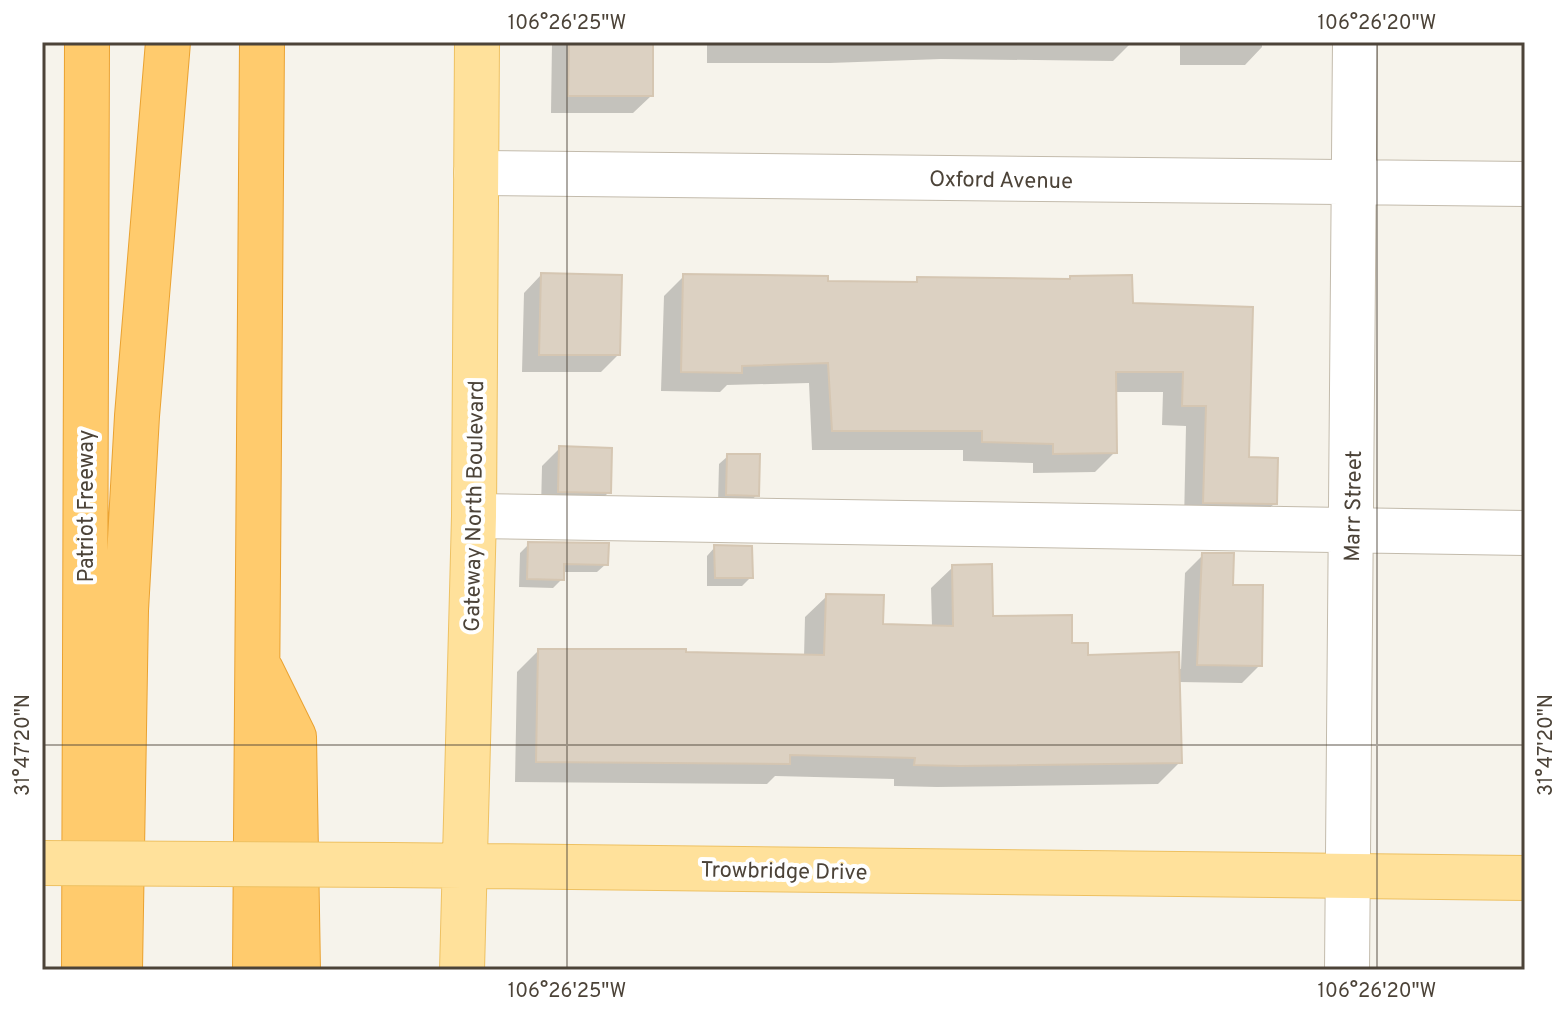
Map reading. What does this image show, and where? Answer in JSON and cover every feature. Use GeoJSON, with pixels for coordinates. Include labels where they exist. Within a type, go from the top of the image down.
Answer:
{"type":"FeatureCollection","features":[{"type":"Feature","properties":{"kind":"highway","name":"Patriot Freeway"},"geometry":{"type":"LineString","coordinates":[[84,970],[87,42]]}},
{"type":"Feature","properties":{"kind":"highway"},"geometry":{"type":"LineString","coordinates":[[120,970],[126,610],[137,416],[168,42]]}},
{"type":"Feature","properties":{"kind":"highway"},"geometry":{"type":"LineString","coordinates":[[255,970],[262,42]]}},
{"type":"Feature","properties":{"kind":"highway"},"geometry":{"type":"LineString","coordinates":[[258,665],[294,737],[298,970]]}},
{"type":"Feature","properties":{"kind":"main road","name":"Gateway North Boulevard"},"geometry":{"type":"LineString","coordinates":[[462,970],[474,516],[477,42]]}},
{"type":"Feature","properties":{"kind":"main road","name":"Trowbridge Drive"},"geometry":{"type":"LineString","coordinates":[[42,863],[1525,878]]}},
{"type":"Feature","properties":{"kind":"street","name":"Marr Street"},"geometry":{"type":"LineString","coordinates":[[1347,970],[1355,42]]}},
{"type":"Feature","properties":{"kind":"street","name":"Oxford Avenue"},"geometry":{"type":"LineString","coordinates":[[476,173],[1525,184]]}},
{"type":"Feature","properties":{"kind":"street"},"geometry":{"type":"LineString","coordinates":[[474,516],[1525,533]]}},
{"type":"Feature","properties":{"kind":"building"},"geometry":{"type":"Polygon","coordinates":[[[569,42],[653,42],[653,96],[568,96],[569,42]]]}},
{"type":"Feature","properties":{"kind":"building"},"geometry":{"type":"Polygon","coordinates":[[[541,273],[622,275],[620,355],[539,355],[541,273]]]}},
{"type":"Feature","properties":{"kind":"building"},"geometry":{"type":"Polygon","coordinates":[[[683,274],[828,276],[828,281],[917,282],[917,277],[1070,279],[1070,276],[1132,275],[1133,303],[1253,307],[1249,457],[1278,458],[1277,504],[1203,503],[1206,406],[1182,406],[1183,372],[1116,372],[1117,453],[1053,454],[1053,444],[982,442],[982,431],[832,431],[828,363],[742,366],[742,373],[681,372],[683,274]]]}},
{"type":"Feature","properties":{"kind":"building"},"geometry":{"type":"Polygon","coordinates":[[[559,446],[612,448],[611,493],[558,492],[559,446]]]}},
{"type":"Feature","properties":{"kind":"building"},"geometry":{"type":"Polygon","coordinates":[[[727,454],[760,454],[759,496],[726,495],[727,454]]]}},
{"type":"Feature","properties":{"kind":"building"},"geometry":{"type":"Polygon","coordinates":[[[528,542],[609,543],[608,565],[564,564],[564,580],[527,579],[528,542]]]}},
{"type":"Feature","properties":{"kind":"building"},"geometry":{"type":"Polygon","coordinates":[[[714,545],[752,546],[753,578],[715,578],[714,545]]]}},
{"type":"Feature","properties":{"kind":"building"},"geometry":{"type":"Polygon","coordinates":[[[1202,553],[1234,553],[1233,585],[1263,585],[1262,666],[1197,665],[1202,553]]]}},
{"type":"Feature","properties":{"kind":"building"},"geometry":{"type":"Polygon","coordinates":[[[992,564],[993,616],[1072,615],[1072,643],[1088,643],[1088,655],[1179,652],[1182,763],[960,766],[914,765],[915,758],[790,755],[790,764],[536,762],[538,649],[686,649],[686,652],[824,655],[826,594],[884,595],[883,624],[953,626],[952,565],[992,564]]]}}]}
